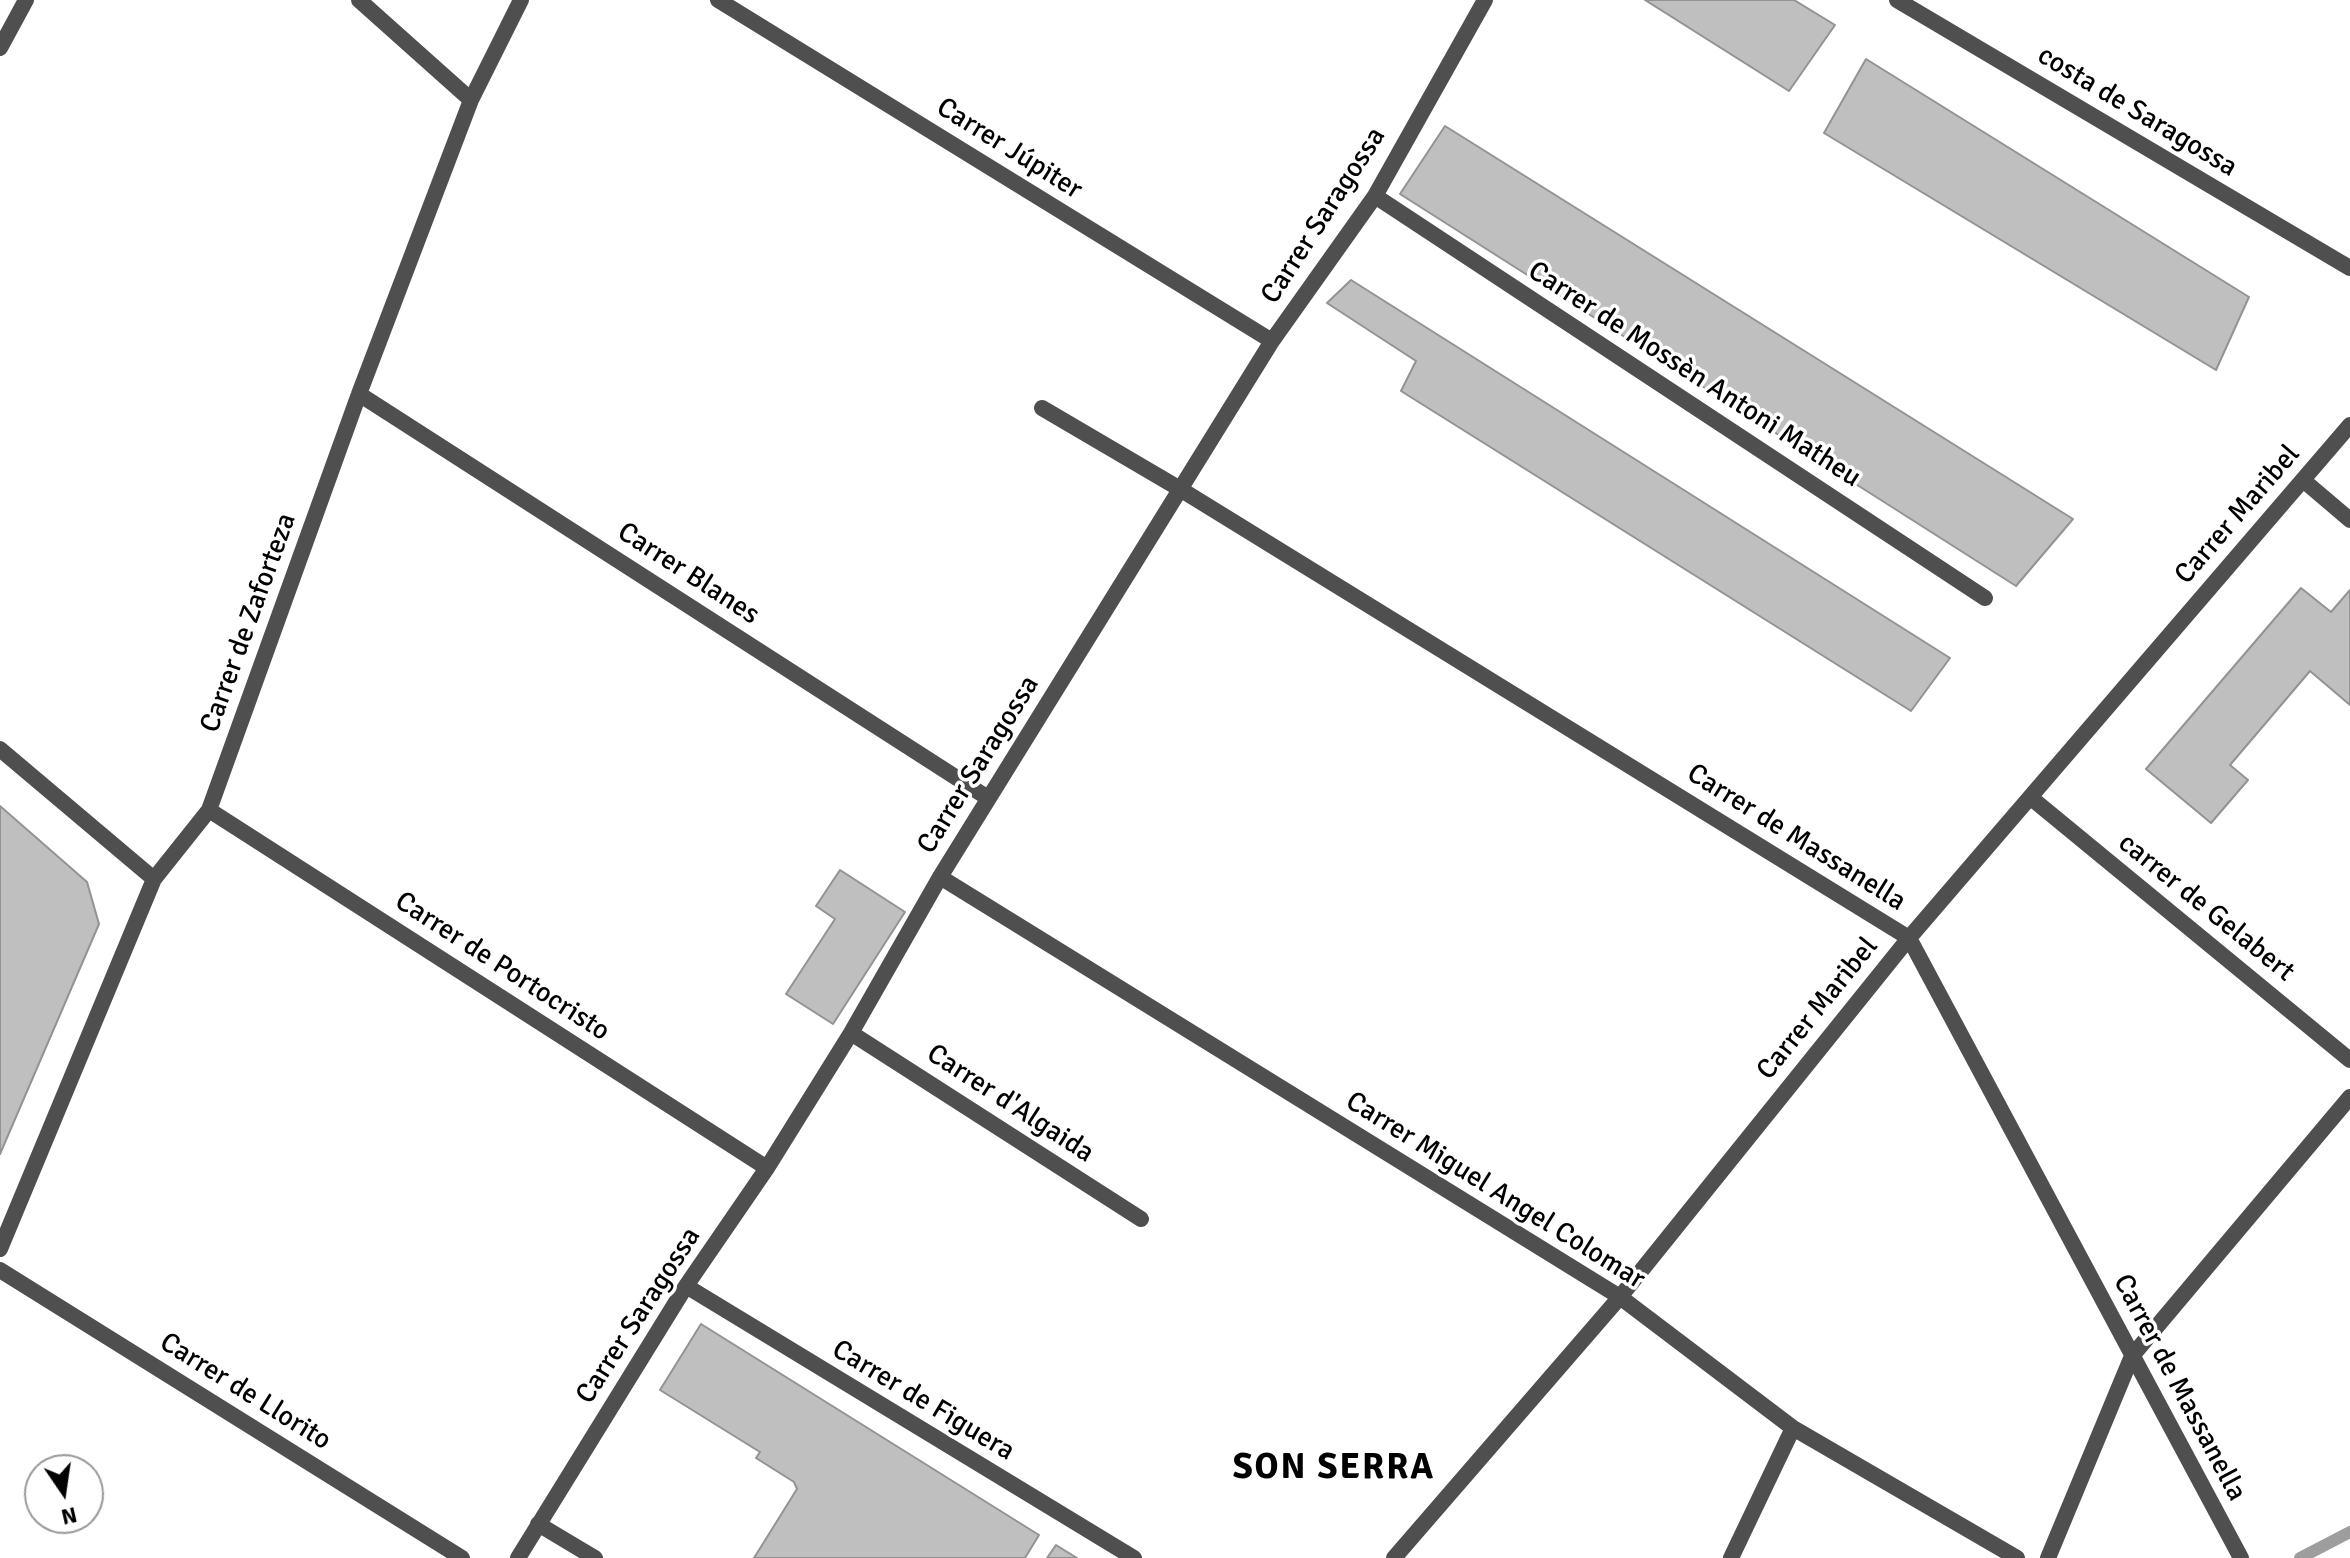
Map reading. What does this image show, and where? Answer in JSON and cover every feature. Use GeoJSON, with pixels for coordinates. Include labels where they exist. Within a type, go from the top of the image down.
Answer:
{"type":"FeatureCollection","features":[{"type":"Feature","properties":{"kind":"street"},"geometry":{"type":"LineString","coordinates":[[0,48],[26,0]]}},
{"type":"Feature","properties":{"kind":"street"},"geometry":{"type":"LineString","coordinates":[[359,0],[471,100]]}},
{"type":"Feature","properties":{"kind":"street","name":"Carrer de Zaforteza"},"geometry":{"type":"LineString","coordinates":[[0,1249],[154,879],[209,810],[359,394],[471,100],[521,0]]}},
{"type":"Feature","properties":{"kind":"street","name":"Carrer Júpiter"},"geometry":{"type":"LineString","coordinates":[[718,0],[1272,341]]}},
{"type":"Feature","properties":{"kind":"street","name":"Carrer Saragossa"},"geometry":{"type":"LineString","coordinates":[[518,1558],[686,1286],[767,1168],[851,1033],[988,798],[1272,341],[1375,196],[1485,0]]}},
{"type":"Feature","properties":{"kind":"street","name":"costa de Saragossa"},"geometry":{"type":"LineString","coordinates":[[1897,0],[2350,268]]}},
{"type":"Feature","properties":{"kind":"street","name":"Carrer de Mossèn Antoni Matheu"},"geometry":{"type":"LineString","coordinates":[[1375,196],[1985,598]]}},
{"type":"Feature","properties":{"kind":"street","name":"Carrer Blanes"},"geometry":{"type":"LineString","coordinates":[[359,394],[988,798]]}},
{"type":"Feature","properties":{"kind":"street","name":"Carrer de Massanella"},"geometry":{"type":"LineString","coordinates":[[1042,408],[1180,489],[1909,938],[2241,1558]]}},
{"type":"Feature","properties":{"kind":"street","name":"Carrer Maribel"},"geometry":{"type":"LineString","coordinates":[[1394,1558],[1620,1297],[1909,938],[2350,425]]}},
{"type":"Feature","properties":{"kind":"street"},"geometry":{"type":"LineString","coordinates":[[2303,480],[2350,520]]}},
{"type":"Feature","properties":{"kind":"street"},"geometry":{"type":"LineString","coordinates":[[0,749],[154,879]]}},
{"type":"Feature","properties":{"kind":"street","name":"carrer de Gelabert"},"geometry":{"type":"LineString","coordinates":[[2030,797],[2350,1060]]}},
{"type":"Feature","properties":{"kind":"street","name":"Carrer de Portocristo"},"geometry":{"type":"LineString","coordinates":[[209,810],[767,1168]]}},
{"type":"Feature","properties":{"kind":"street","name":"Carrer Miguel Angel Colomar"},"geometry":{"type":"LineString","coordinates":[[940,877],[1620,1297],[1793,1428],[2017,1558]]}},
{"type":"Feature","properties":{"kind":"street","name":"Carrer d'Algaida"},"geometry":{"type":"LineString","coordinates":[[851,1033],[1141,1219]]}},
{"type":"Feature","properties":{"kind":"street"},"geometry":{"type":"LineString","coordinates":[[2048,1558],[2132,1356],[2350,1097]]}},
{"type":"Feature","properties":{"kind":"street","name":"Carrer de Llorito"},"geometry":{"type":"LineString","coordinates":[[0,1270],[462,1558]]}},
{"type":"Feature","properties":{"kind":"street","name":"Carrer de Figuera"},"geometry":{"type":"LineString","coordinates":[[686,1286],[1134,1558]]}},
{"type":"Feature","properties":{"kind":"street"},"geometry":{"type":"LineString","coordinates":[[1731,1558],[1793,1428]]}},
{"type":"Feature","properties":{"kind":"street"},"geometry":{"type":"LineString","coordinates":[[538,1524],[595,1558]]}},
{"type":"Feature","properties":{"kind":"building"},"geometry":{"type":"Polygon","coordinates":[[[1645,0],[1794,0],[1835,25],[1789,91],[1645,0]]]}},
{"type":"Feature","properties":{"kind":"building"},"geometry":{"type":"Polygon","coordinates":[[[1866,59],[2249,297],[2216,370],[1824,133],[1866,59]]]}},
{"type":"Feature","properties":{"kind":"building"},"geometry":{"type":"Polygon","coordinates":[[[1445,126],[2073,519],[2016,586],[1400,194],[1445,126]]]}},
{"type":"Feature","properties":{"kind":"building"},"geometry":{"type":"Polygon","coordinates":[[[1351,280],[1950,658],[1911,711],[1401,391],[1416,361],[1327,303],[1351,280]]]}},
{"type":"Feature","properties":{"kind":"building"},"geometry":{"type":"Polygon","coordinates":[[[2301,588],[2331,612],[2350,590],[2350,705],[2310,671],[2230,765],[2248,780],[2211,823],[2146,769],[2301,588]]]}},
{"type":"Feature","properties":{"kind":"building"},"geometry":{"type":"Polygon","coordinates":[[[0,806],[87,882],[99,924],[0,1154],[0,806]]]}},
{"type":"Feature","properties":{"kind":"building"},"geometry":{"type":"Polygon","coordinates":[[[840,870],[905,912],[833,1024],[786,994],[835,919],[816,906],[840,870]]]}},
{"type":"Feature","properties":{"kind":"building"},"geometry":{"type":"Polygon","coordinates":[[[701,1324],[1039,1535],[1025,1558],[754,1558],[797,1489],[794,1482],[756,1458],[760,1452],[660,1390],[701,1324]]]}},
{"type":"Feature","properties":{"kind":"building"},"geometry":{"type":"Polygon","coordinates":[[[1056,1545],[1077,1558],[1047,1558],[1056,1545]]]}},
{"type":"Feature","properties":{"kind":"waterway"},"geometry":{"type":"LineString","coordinates":[[2300,1558],[2350,1532]]}},
{"type":"Feature","properties":{"kind":"district","name":"SON SERRA"},"geometry":{"type":"Point","coordinates":[1334,1469]}}]}
